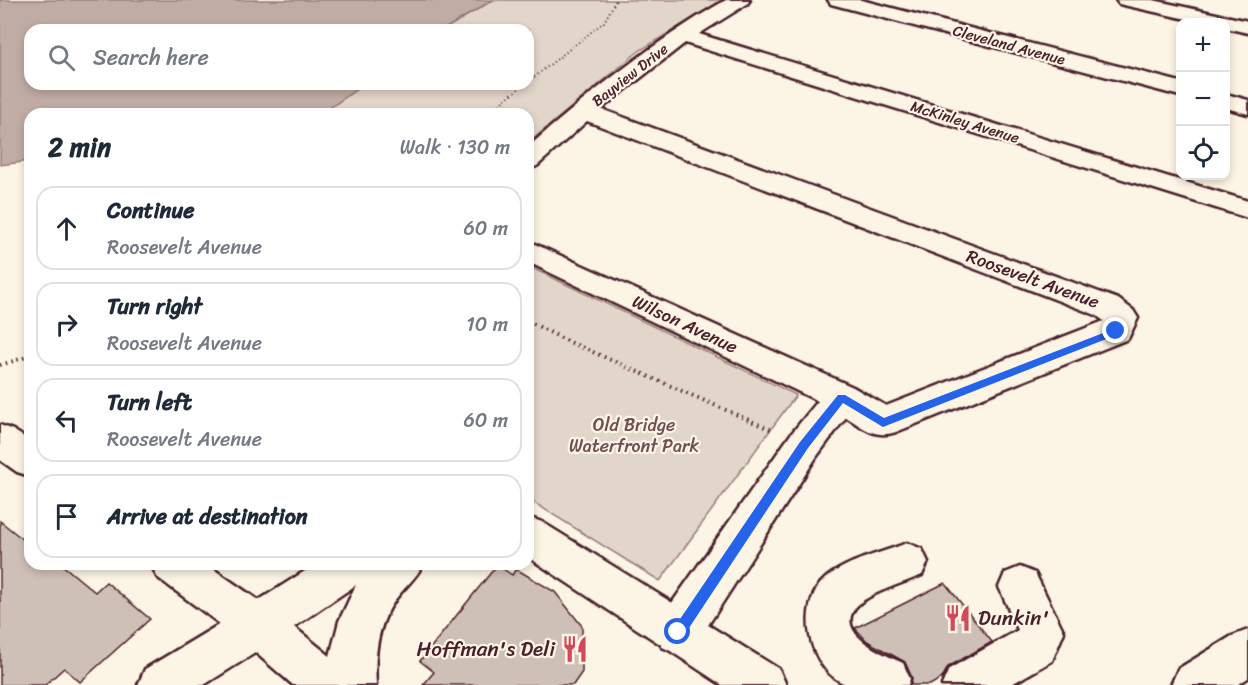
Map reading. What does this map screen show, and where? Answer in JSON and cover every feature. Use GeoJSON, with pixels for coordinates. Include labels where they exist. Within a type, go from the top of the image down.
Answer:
{"type":"FeatureCollection","features":[{"type":"Feature","properties":{"kind":"main road","name":"Bayview Drive"},"geometry":{"type":"LineString","coordinates":[[534,155],[583,111],[682,34],[740,0]]}},
{"type":"Feature","properties":{"kind":"main road","name":"Cleveland Avenue"},"geometry":{"type":"LineString","coordinates":[[838,0],[1176,88]]}},
{"type":"Feature","properties":{"kind":"main road"},"geometry":{"type":"LineString","coordinates":[[1126,0],[1248,27]]}},
{"type":"Feature","properties":{"kind":"main road","name":"McKinley Avenue"},"geometry":{"type":"LineString","coordinates":[[682,34],[1248,210]]}},
{"type":"Feature","properties":{"kind":"main road"},"geometry":{"type":"LineString","coordinates":[[1230,102],[1248,107]]}},
{"type":"Feature","properties":{"kind":"main road","name":"Roosevelt Avenue"},"geometry":{"type":"LineString","coordinates":[[583,111],[1107,307],[1122,318],[1116,331],[883,422],[841,398]]}},
{"type":"Feature","properties":{"kind":"main road","name":"Wilson Avenue"},"geometry":{"type":"LineString","coordinates":[[534,253],[841,398]]}},
{"type":"Feature","properties":{"kind":"main road"},"geometry":{"type":"LineString","coordinates":[[678,632],[804,445],[841,398]]}},
{"type":"Feature","properties":{"kind":"main road"},"geometry":{"type":"LineString","coordinates":[[0,440],[24,457]]}},
{"type":"Feature","properties":{"kind":"main road"},"geometry":{"type":"LineString","coordinates":[[534,539],[763,685]]}},
{"type":"Feature","properties":{"kind":"main road"},"geometry":{"type":"LineString","coordinates":[[887,679],[858,667],[837,649],[828,624],[835,598],[854,584],[907,562]]}},
{"type":"Feature","properties":{"kind":"main road"},"geometry":{"type":"LineString","coordinates":[[180,570],[258,626],[329,685]]}},
{"type":"Feature","properties":{"kind":"main road"},"geometry":{"type":"LineString","coordinates":[[161,685],[258,626],[343,570]]}},
{"type":"Feature","properties":{"kind":"main road"},"geometry":{"type":"LineString","coordinates":[[353,685],[351,667],[359,625],[378,588],[396,570]]}},
{"type":"Feature","properties":{"kind":"main road"},"geometry":{"type":"LineString","coordinates":[[965,685],[1036,645],[1042,632],[1020,587]]}},
{"type":"Feature","properties":{"kind":"main road"},"geometry":{"type":"LineString","coordinates":[[1194,685],[1248,652]]}},
{"type":"Feature","properties":{"kind":"path"},"geometry":{"type":"LineString","coordinates":[[534,77],[604,22],[616,0]]}},
{"type":"Feature","properties":{"kind":"path"},"geometry":{"type":"LineString","coordinates":[[497,108],[517,90]]}},
{"type":"Feature","properties":{"kind":"path"},"geometry":{"type":"LineString","coordinates":[[534,324],[804,445]]}},
{"type":"Feature","properties":{"kind":"path"},"geometry":{"type":"LineString","coordinates":[[0,365],[24,358]]}},
{"type":"Feature","properties":{"kind":"green space"},"geometry":{"type":"Polygon","coordinates":[[[493,0],[722,0],[639,51],[534,138],[534,108],[330,108],[355,90],[534,90],[534,24],[453,24],[493,0]]]}},
{"type":"Feature","properties":{"kind":"green space","name":"Old Bridge Waterfront Park"},"geometry":{"type":"Polygon","coordinates":[[[534,269],[796,395],[660,581],[534,503],[534,269]]]}},
{"type":"Feature","properties":{"kind":"shaded area"},"geometry":{"type":"Polygon","coordinates":[[[0,0],[493,0],[453,24],[24,24],[24,90],[355,90],[330,108],[24,108],[24,162],[0,165],[0,0]]]}},
{"type":"Feature","properties":{"kind":"building"},"geometry":{"type":"Polygon","coordinates":[[[0,521],[24,540],[24,570],[68,570],[95,592],[106,582],[150,619],[80,682],[64,668],[45,685],[0,685],[0,521]]]}},
{"type":"Feature","properties":{"kind":"building"},"geometry":{"type":"Polygon","coordinates":[[[493,570],[504,570],[512,575],[518,570],[555,592],[582,626],[582,672],[573,685],[423,685],[434,672],[420,661],[493,570]]]}},
{"type":"Feature","properties":{"kind":"building"},"geometry":{"type":"Polygon","coordinates":[[[945,583],[992,642],[948,667],[942,678],[930,685],[910,685],[912,678],[905,662],[867,641],[855,628],[945,583]]]}},
{"type":"Feature","properties":{"kind":"place","name":"Dunkin'"},"geometry":{"type":"Point","coordinates":[958,618]}},
{"type":"Feature","properties":{"kind":"place","name":"Hoffman's Deli"},"geometry":{"type":"Point","coordinates":[575,649]}},
{"type":"Feature","properties":{"kind":"route"},"geometry":{"type":"LineString","coordinates":[[678,632],[804,445],[841,398],[883,422],[1116,331]]}}]}
